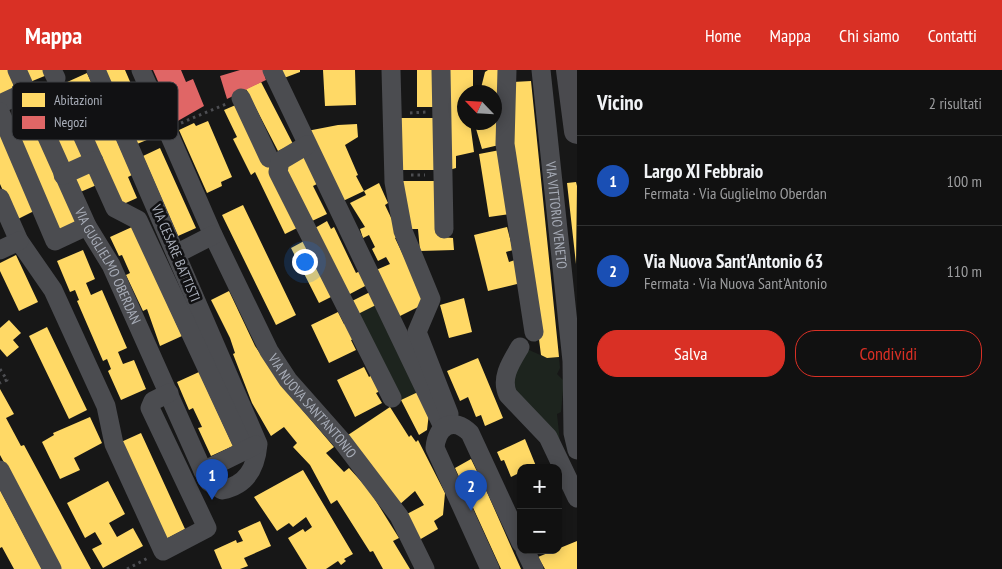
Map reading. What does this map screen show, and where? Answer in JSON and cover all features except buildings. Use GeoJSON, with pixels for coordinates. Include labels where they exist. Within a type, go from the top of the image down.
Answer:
{"type":"FeatureCollection","features":[{"type":"Feature","properties":{"kind":"street","name":"VIA GUGLIELMO OBERDAN"},"geometry":{"type":"LineString","coordinates":[[17,70],[22,82]]}},
{"type":"Feature","properties":{"kind":"street","name":"VIA CESARE BATTISTI"},"geometry":{"type":"LineString","coordinates":[[96,70],[101,82]]}},
{"type":"Feature","properties":{"kind":"street","name":"VIA NUOVA SANT'ANTONIO"},"geometry":{"type":"LineString","coordinates":[[141,70],[146,82]]}},
{"type":"Feature","properties":{"kind":"street"},"geometry":{"type":"LineString","coordinates":[[272,70],[307,145],[448,426]]}},
{"type":"Feature","properties":{"kind":"street"},"geometry":{"type":"LineString","coordinates":[[391,70],[394,176],[403,231],[431,298],[417,332],[448,426]]}},
{"type":"Feature","properties":{"kind":"street"},"geometry":{"type":"LineString","coordinates":[[441,70],[444,228]]}},
{"type":"Feature","properties":{"kind":"street"},"geometry":{"type":"LineString","coordinates":[[507,70],[505,144],[534,332]]}},
{"type":"Feature","properties":{"kind":"street","name":"VIA VITTORIO VENETO"},"geometry":{"type":"LineString","coordinates":[[542,70],[572,361],[573,433],[577,450]]}},
{"type":"Feature","properties":{"kind":"street"},"geometry":{"type":"LineString","coordinates":[[569,70],[577,131]]}},
{"type":"Feature","properties":{"kind":"street"},"geometry":{"type":"LineString","coordinates":[[241,98],[269,158]]}},
{"type":"Feature","properties":{"kind":"street"},"geometry":{"type":"LineString","coordinates":[[0,112],[55,241],[90,230]]}},
{"type":"Feature","properties":{"kind":"street","name":"VIA GUGLIELMO OBERDAN"},"geometry":{"type":"LineString","coordinates":[[48,140],[90,230],[111,265],[209,482],[222,490],[234,488],[246,479],[254,467],[250,443]]}},
{"type":"Feature","properties":{"kind":"street"},"geometry":{"type":"LineString","coordinates":[[84,140],[115,208],[138,220],[250,443],[201,466]]}},
{"type":"Feature","properties":{"kind":"street","name":"VIA CESARE BATTISTI"},"geometry":{"type":"LineString","coordinates":[[126,140],[176,254],[250,443]]}},
{"type":"Feature","properties":{"kind":"street","name":"VIA NUOVA SANT'ANTONIO"},"geometry":{"type":"LineString","coordinates":[[172,140],[213,235],[269,352],[288,380],[342,442],[399,516],[424,569]]}},
{"type":"Feature","properties":{"kind":"street"},"geometry":{"type":"LineString","coordinates":[[307,145],[280,161],[278,172],[392,398]]}},
{"type":"Feature","properties":{"kind":"street"},"geometry":{"type":"LineString","coordinates":[[63,175],[94,161]]}},
{"type":"Feature","properties":{"kind":"street"},"geometry":{"type":"LineString","coordinates":[[0,198],[19,241],[53,290],[102,397],[114,444],[154,550],[164,551],[207,528],[150,408],[153,401],[169,393]]}},
{"type":"Feature","properties":{"kind":"street"},"geometry":{"type":"LineString","coordinates":[[34,260],[90,230]]}},
{"type":"Feature","properties":{"kind":"street"},"geometry":{"type":"LineString","coordinates":[[176,254],[213,235]]}},
{"type":"Feature","properties":{"kind":"street"},"geometry":{"type":"LineString","coordinates":[[0,250],[19,241]]}},
{"type":"Feature","properties":{"kind":"street"},"geometry":{"type":"LineString","coordinates":[[520,348],[512,360],[505,380],[505,388],[508,395],[548,436],[577,498]]}},
{"type":"Feature","properties":{"kind":"street"},"geometry":{"type":"LineString","coordinates":[[490,569],[435,448],[436,436],[448,426],[465,427],[470,433],[517,534]]}},
{"type":"Feature","properties":{"kind":"street"},"geometry":{"type":"LineString","coordinates":[[0,470],[52,569]]}},
{"type":"Feature","properties":{"kind":"street"},"geometry":{"type":"LineString","coordinates":[[527,554],[534,569]]}},
{"type":"Feature","properties":{"kind":"path"},"geometry":{"type":"LineString","coordinates":[[178,124],[241,98]]}},
{"type":"Feature","properties":{"kind":"path"},"geometry":{"type":"LineString","coordinates":[[393,113],[442,112]]}},
{"type":"Feature","properties":{"kind":"path"},"geometry":{"type":"LineString","coordinates":[[394,176],[443,175]]}},
{"type":"Feature","properties":{"kind":"path"},"geometry":{"type":"LineString","coordinates":[[0,369],[7,380],[0,383]]}},
{"type":"Feature","properties":{"kind":"path"},"geometry":{"type":"LineString","coordinates":[[127,569],[154,550]]}},
{"type":"Feature","properties":{"kind":"shaded area"},"geometry":{"type":"Polygon","coordinates":[[[376,305],[418,392],[401,400],[358,314],[376,305]]]}},
{"type":"Feature","properties":{"kind":"shaded area"},"geometry":{"type":"Polygon","coordinates":[[[527,349],[547,358],[559,357],[560,368],[557,374],[564,381],[561,412],[557,414],[561,451],[513,395],[511,376],[527,349]]]}},
{"type":"Feature","properties":{"kind":"place","name":"Largo XI Febbraio"},"geometry":{"type":"Point","coordinates":[212,500]}},
{"type":"Feature","properties":{"kind":"place","name":"Via Nuova Sant'Antonio 63"},"geometry":{"type":"Point","coordinates":[471,511]}}]}
